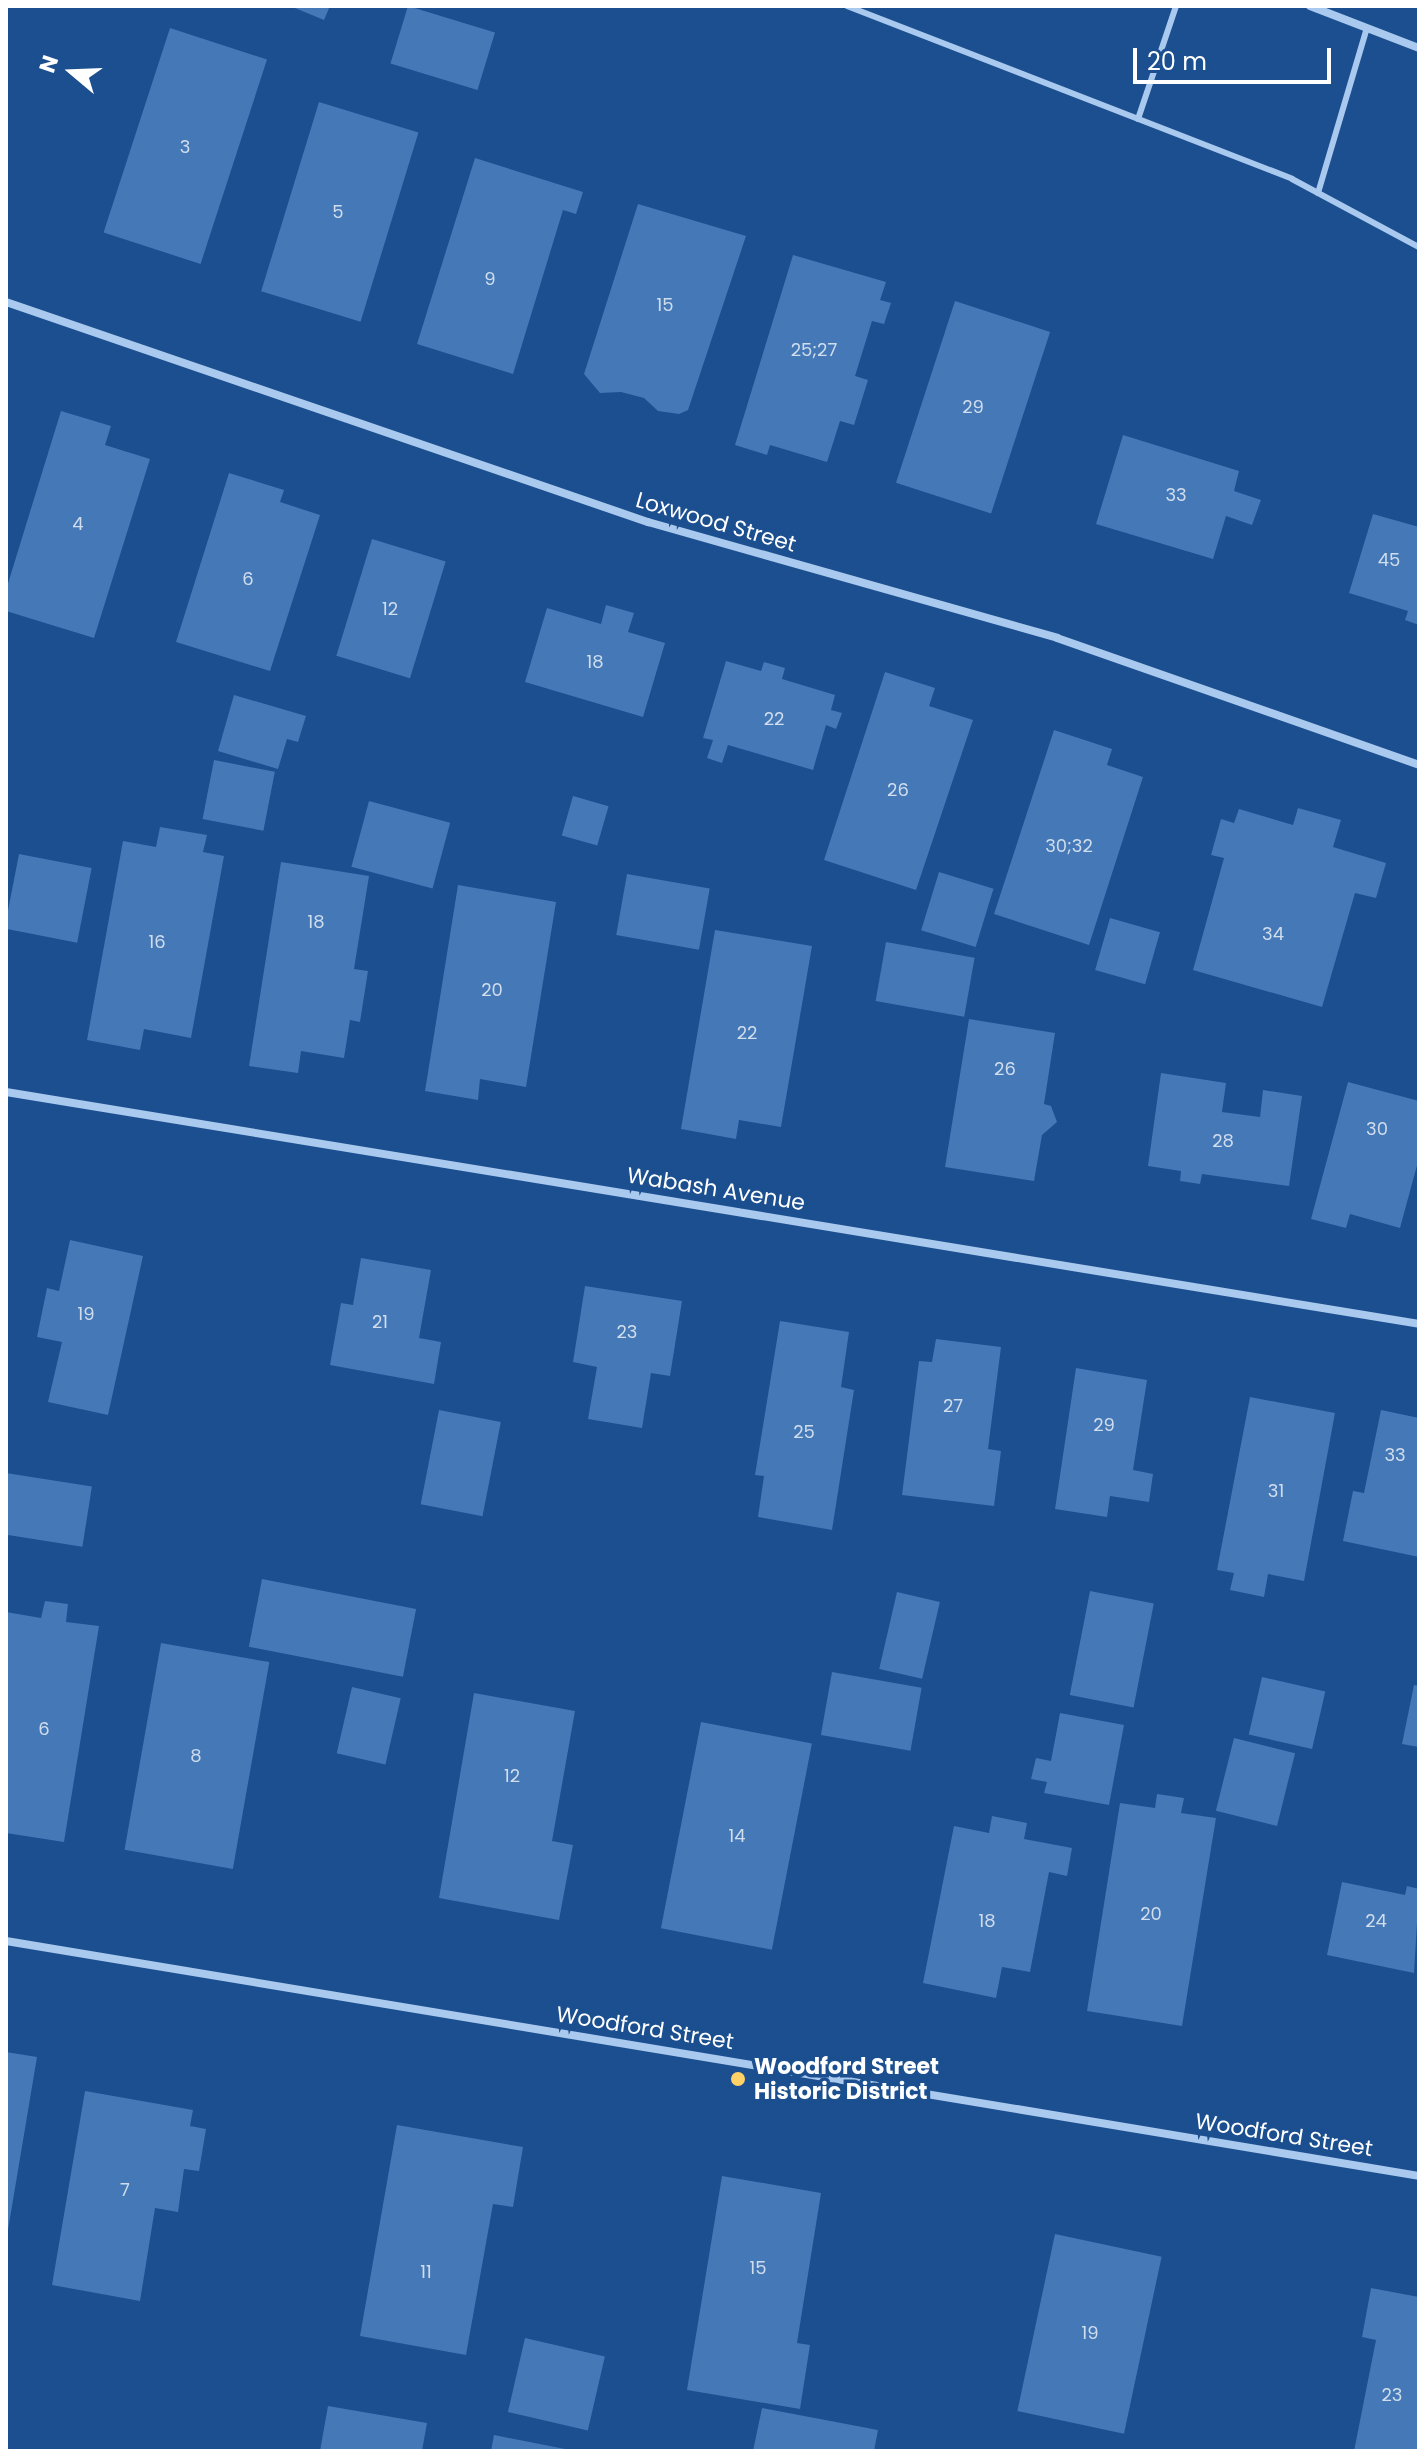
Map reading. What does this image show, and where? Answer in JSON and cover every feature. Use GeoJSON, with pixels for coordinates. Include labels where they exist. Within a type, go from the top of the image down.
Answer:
{"type":"FeatureCollection","features":[{"type":"Feature","properties":{"kind":"street"},"geometry":{"type":"LineString","coordinates":[[1310,6],[1419,48]]}},
{"type":"Feature","properties":{"kind":"street","name":"Loxwood Street"},"geometry":{"type":"LineString","coordinates":[[6,302],[648,522],[1057,638],[1419,765]]}},
{"type":"Feature","properties":{"kind":"street","name":"Wabash Avenue"},"geometry":{"type":"LineString","coordinates":[[6,1092],[1419,1324]]}},
{"type":"Feature","properties":{"kind":"street","name":"Woodford Street"},"geometry":{"type":"LineString","coordinates":[[6,1941],[1419,2176]]}},
{"type":"Feature","properties":{"kind":"lane"},"geometry":{"type":"LineString","coordinates":[[847,6],[1318,193],[1419,247]]}},
{"type":"Feature","properties":{"kind":"lane"},"geometry":{"type":"LineString","coordinates":[[1138,119],[1176,6]]}},
{"type":"Feature","properties":{"kind":"lane"},"geometry":{"type":"LineString","coordinates":[[1318,193],[1367,28]]}},
{"type":"Feature","properties":{"kind":"building"},"geometry":{"type":"Polygon","coordinates":[[[290,6],[330,6],[324,20],[290,6]]]}},
{"type":"Feature","properties":{"kind":"building"},"geometry":{"type":"Polygon","coordinates":[[[408,6],[495,33],[477,90],[390,63],[408,6]]]}},
{"type":"Feature","properties":{"kind":"building"},"geometry":{"type":"Polygon","coordinates":[[[170,28],[267,60],[201,264],[104,232],[170,28]]]}},
{"type":"Feature","properties":{"kind":"building"},"geometry":{"type":"Polygon","coordinates":[[[319,102],[418,132],[361,322],[261,291],[319,102]]]}},
{"type":"Feature","properties":{"kind":"building"},"geometry":{"type":"Polygon","coordinates":[[[475,158],[583,192],[576,214],[563,210],[513,374],[417,344],[475,158]]]}},
{"type":"Feature","properties":{"kind":"building"},"geometry":{"type":"Polygon","coordinates":[[[638,204],[746,236],[688,410],[679,414],[658,411],[644,398],[621,392],[600,393],[584,374],[638,204]]]}},
{"type":"Feature","properties":{"kind":"building"},"geometry":{"type":"Polygon","coordinates":[[[793,255],[886,282],[880,300],[891,303],[884,324],[872,321],[855,376],[868,380],[854,425],[840,421],[827,462],[770,445],[767,455],[735,445],[793,255]]]}},
{"type":"Feature","properties":{"kind":"building"},"geometry":{"type":"Polygon","coordinates":[[[955,301],[1050,332],[991,514],[896,483],[955,301]]]}},
{"type":"Feature","properties":{"kind":"building"},"geometry":{"type":"Polygon","coordinates":[[[61,411],[111,426],[105,445],[150,459],[94,638],[6,611],[6,590],[61,411]]]}},
{"type":"Feature","properties":{"kind":"building"},"geometry":{"type":"Polygon","coordinates":[[[1123,435],[1239,471],[1234,491],[1261,500],[1252,525],[1226,516],[1213,559],[1096,524],[1123,435]]]}},
{"type":"Feature","properties":{"kind":"building"},"geometry":{"type":"Polygon","coordinates":[[[229,473],[284,490],[280,502],[320,515],[270,671],[176,642],[229,473]]]}},
{"type":"Feature","properties":{"kind":"building"},"geometry":{"type":"Polygon","coordinates":[[[1373,514],[1419,527],[1419,625],[1405,620],[1408,611],[1349,593],[1373,514]]]}},
{"type":"Feature","properties":{"kind":"building"},"geometry":{"type":"Polygon","coordinates":[[[372,539],[446,562],[410,678],[336,656],[372,539]]]}},
{"type":"Feature","properties":{"kind":"building"},"geometry":{"type":"Polygon","coordinates":[[[606,605],[634,613],[628,632],[665,643],[643,717],[525,682],[547,608],[601,624],[606,605]]]}},
{"type":"Feature","properties":{"kind":"building"},"geometry":{"type":"Polygon","coordinates":[[[726,661],[761,671],[764,662],[785,668],[782,679],[835,695],[831,710],[842,713],[836,729],[826,725],[813,770],[728,745],[722,763],[707,758],[713,740],[703,738],[726,661]]]}},
{"type":"Feature","properties":{"kind":"building"},"geometry":{"type":"Polygon","coordinates":[[[885,672],[935,688],[929,706],[973,720],[916,890],[824,860],[885,672]]]}},
{"type":"Feature","properties":{"kind":"building"},"geometry":{"type":"Polygon","coordinates":[[[234,695],[306,716],[298,742],[287,739],[278,769],[218,751],[234,695]]]}},
{"type":"Feature","properties":{"kind":"building"},"geometry":{"type":"Polygon","coordinates":[[[1054,730],[1112,749],[1107,765],[1143,777],[1089,945],[994,914],[1054,730]]]}},
{"type":"Feature","properties":{"kind":"building"},"geometry":{"type":"Polygon","coordinates":[[[214,760],[275,772],[263,831],[203,819],[214,760]]]}},
{"type":"Feature","properties":{"kind":"building"},"geometry":{"type":"Polygon","coordinates":[[[573,796],[609,806],[597,846],[562,835],[573,796]]]}},
{"type":"Feature","properties":{"kind":"building"},"geometry":{"type":"Polygon","coordinates":[[[369,801],[450,823],[433,888],[351,867],[369,801]]]}},
{"type":"Feature","properties":{"kind":"building"},"geometry":{"type":"Polygon","coordinates":[[[1298,808],[1341,820],[1333,847],[1386,863],[1376,898],[1355,893],[1322,1007],[1193,970],[1224,858],[1211,855],[1221,819],[1234,823],[1239,809],[1293,825],[1298,808]]]}},
{"type":"Feature","properties":{"kind":"building"},"geometry":{"type":"Polygon","coordinates":[[[160,827],[207,835],[203,852],[224,856],[191,1038],[144,1029],[140,1050],[87,1040],[123,841],[156,847],[160,827]]]}},
{"type":"Feature","properties":{"kind":"building"},"geometry":{"type":"Polygon","coordinates":[[[19,854],[92,868],[77,943],[6,929],[19,854]]]}},
{"type":"Feature","properties":{"kind":"building"},"geometry":{"type":"Polygon","coordinates":[[[281,862],[369,876],[354,969],[368,971],[360,1022],[350,1020],[344,1058],[301,1051],[298,1073],[249,1066],[281,862]]]}},
{"type":"Feature","properties":{"kind":"building"},"geometry":{"type":"Polygon","coordinates":[[[939,872],[994,889],[976,947],[921,930],[939,872]]]}},
{"type":"Feature","properties":{"kind":"building"},"geometry":{"type":"Polygon","coordinates":[[[627,874],[710,889],[699,950],[616,935],[627,874]]]}},
{"type":"Feature","properties":{"kind":"building"},"geometry":{"type":"Polygon","coordinates":[[[458,885],[556,902],[526,1087],[480,1079],[478,1100],[425,1091],[458,885]]]}},
{"type":"Feature","properties":{"kind":"building"},"geometry":{"type":"Polygon","coordinates":[[[1110,918],[1160,932],[1145,984],[1095,970],[1110,918]]]}},
{"type":"Feature","properties":{"kind":"building"},"geometry":{"type":"Polygon","coordinates":[[[715,930],[812,946],[781,1127],[739,1120],[736,1139],[681,1129],[715,930]]]}},
{"type":"Feature","properties":{"kind":"building"},"geometry":{"type":"Polygon","coordinates":[[[886,942],[975,958],[964,1017],[876,1001],[886,942]]]}},
{"type":"Feature","properties":{"kind":"building"},"geometry":{"type":"Polygon","coordinates":[[[969,1019],[1055,1033],[1044,1104],[1051,1106],[1057,1122],[1042,1135],[1034,1181],[945,1167],[969,1019]]]}},
{"type":"Feature","properties":{"kind":"building"},"geometry":{"type":"Polygon","coordinates":[[[1161,1073],[1226,1083],[1222,1112],[1260,1117],[1263,1090],[1302,1096],[1289,1186],[1202,1174],[1200,1184],[1180,1181],[1181,1171],[1148,1166],[1161,1073]]]}},
{"type":"Feature","properties":{"kind":"building"},"geometry":{"type":"Polygon","coordinates":[[[1348,1082],[1419,1101],[1419,1158],[1400,1228],[1350,1214],[1346,1228],[1311,1219],[1348,1082]]]}},
{"type":"Feature","properties":{"kind":"building"},"geometry":{"type":"Polygon","coordinates":[[[70,1240],[143,1256],[108,1415],[48,1402],[62,1342],[37,1337],[47,1288],[59,1291],[70,1240]]]}},
{"type":"Feature","properties":{"kind":"building"},"geometry":{"type":"Polygon","coordinates":[[[361,1258],[431,1270],[419,1338],[441,1342],[434,1384],[330,1365],[341,1303],[353,1305],[361,1258]]]}},
{"type":"Feature","properties":{"kind":"building"},"geometry":{"type":"Polygon","coordinates":[[[585,1286],[682,1301],[670,1376],[651,1373],[642,1428],[588,1419],[597,1367],[573,1362],[585,1286]]]}},
{"type":"Feature","properties":{"kind":"building"},"geometry":{"type":"Polygon","coordinates":[[[780,1321],[849,1332],[841,1387],[854,1390],[832,1530],[758,1517],[764,1476],[755,1475],[780,1321]]]}},
{"type":"Feature","properties":{"kind":"building"},"geometry":{"type":"Polygon","coordinates":[[[936,1339],[1001,1347],[988,1449],[1001,1451],[994,1506],[902,1495],[919,1361],[932,1362],[936,1339]]]}},
{"type":"Feature","properties":{"kind":"building"},"geometry":{"type":"Polygon","coordinates":[[[1076,1368],[1147,1380],[1133,1470],[1153,1474],[1149,1502],[1110,1496],[1107,1517],[1055,1509],[1076,1368]]]}},
{"type":"Feature","properties":{"kind":"building"},"geometry":{"type":"Polygon","coordinates":[[[1250,1397],[1335,1413],[1304,1581],[1268,1574],[1264,1597],[1230,1590],[1234,1573],[1217,1570],[1250,1397]]]}},
{"type":"Feature","properties":{"kind":"building"},"geometry":{"type":"Polygon","coordinates":[[[439,1410],[501,1422],[483,1516],[421,1504],[439,1410]]]}},
{"type":"Feature","properties":{"kind":"building"},"geometry":{"type":"Polygon","coordinates":[[[1381,1410],[1419,1418],[1419,1557],[1343,1541],[1353,1491],[1364,1493],[1381,1410]]]}},
{"type":"Feature","properties":{"kind":"building"},"geometry":{"type":"Polygon","coordinates":[[[6,1473],[92,1487],[82,1547],[6,1535],[6,1473]]]}},
{"type":"Feature","properties":{"kind":"building"},"geometry":{"type":"Polygon","coordinates":[[[262,1579],[416,1609],[403,1677],[249,1647],[262,1579]]]}},
{"type":"Feature","properties":{"kind":"building"},"geometry":{"type":"Polygon","coordinates":[[[1090,1591],[1154,1603],[1134,1707],[1070,1695],[1090,1591]]]}},
{"type":"Feature","properties":{"kind":"building"},"geometry":{"type":"Polygon","coordinates":[[[897,1592],[940,1602],[922,1679],[879,1669],[897,1592]]]}},
{"type":"Feature","properties":{"kind":"building"},"geometry":{"type":"Polygon","coordinates":[[[45,1601],[68,1604],[66,1622],[99,1626],[64,1842],[6,1833],[6,1612],[41,1618],[45,1601]]]}},
{"type":"Feature","properties":{"kind":"building"},"geometry":{"type":"Polygon","coordinates":[[[161,1643],[269,1662],[233,1869],[125,1850],[161,1643]]]}},
{"type":"Feature","properties":{"kind":"building"},"geometry":{"type":"Polygon","coordinates":[[[832,1672],[922,1688],[911,1751],[821,1735],[832,1672]]]}},
{"type":"Feature","properties":{"kind":"building"},"geometry":{"type":"Polygon","coordinates":[[[1262,1677],[1325,1692],[1312,1749],[1249,1734],[1262,1677]]]}},
{"type":"Feature","properties":{"kind":"building"},"geometry":{"type":"Polygon","coordinates":[[[1414,1685],[1419,1686],[1419,1747],[1402,1744],[1414,1685]]]}},
{"type":"Feature","properties":{"kind":"building"},"geometry":{"type":"Polygon","coordinates":[[[352,1687],[401,1698],[385,1765],[337,1753],[352,1687]]]}},
{"type":"Feature","properties":{"kind":"building"},"geometry":{"type":"Polygon","coordinates":[[[474,1693],[575,1711],[552,1841],[573,1845],[559,1920],[439,1898],[474,1693]]]}},
{"type":"Feature","properties":{"kind":"building"},"geometry":{"type":"Polygon","coordinates":[[[1060,1713],[1124,1725],[1109,1805],[1044,1793],[1047,1782],[1031,1779],[1036,1758],[1051,1761],[1060,1713]]]}},
{"type":"Feature","properties":{"kind":"building"},"geometry":{"type":"Polygon","coordinates":[[[701,1722],[812,1744],[772,1950],[661,1928],[701,1722]]]}},
{"type":"Feature","properties":{"kind":"building"},"geometry":{"type":"Polygon","coordinates":[[[1234,1738],[1295,1753],[1277,1826],[1216,1811],[1234,1738]]]}},
{"type":"Feature","properties":{"kind":"building"},"geometry":{"type":"Polygon","coordinates":[[[1157,1794],[1184,1798],[1181,1813],[1216,1818],[1182,2026],[1087,2011],[1120,1803],[1155,1808],[1157,1794]]]}},
{"type":"Feature","properties":{"kind":"building"},"geometry":{"type":"Polygon","coordinates":[[[992,1816],[1027,1823],[1024,1839],[1072,1848],[1067,1876],[1049,1872],[1030,1972],[1002,1967],[996,1998],[923,1983],[954,1826],[989,1833],[992,1816]]]}},
{"type":"Feature","properties":{"kind":"building"},"geometry":{"type":"Polygon","coordinates":[[[1342,1882],[1405,1895],[1407,1886],[1419,1889],[1414,1973],[1327,1955],[1342,1882]]]}},
{"type":"Feature","properties":{"kind":"building"},"geometry":{"type":"Polygon","coordinates":[[[6,2052],[37,2057],[8,2230],[6,2230],[6,2052]]]}},
{"type":"Feature","properties":{"kind":"building"},"geometry":{"type":"Polygon","coordinates":[[[85,2091],[193,2110],[190,2126],[206,2129],[199,2171],[184,2169],[178,2212],[155,2208],[140,2301],[52,2285],[85,2091]]]}},
{"type":"Feature","properties":{"kind":"building"},"geometry":{"type":"Polygon","coordinates":[[[397,2125],[523,2147],[513,2207],[493,2204],[466,2355],[360,2336],[397,2125]]]}},
{"type":"Feature","properties":{"kind":"building"},"geometry":{"type":"Polygon","coordinates":[[[722,2176],[821,2193],[797,2343],[810,2345],[800,2409],[687,2390],[722,2176]]]}},
{"type":"Feature","properties":{"kind":"building"},"geometry":{"type":"Polygon","coordinates":[[[1055,2234],[1162,2257],[1124,2434],[1017,2411],[1055,2234]]]}},
{"type":"Feature","properties":{"kind":"building"},"geometry":{"type":"Polygon","coordinates":[[[1371,2288],[1419,2297],[1419,2451],[1354,2451],[1376,2340],[1362,2337],[1371,2288]]]}},
{"type":"Feature","properties":{"kind":"building"},"geometry":{"type":"Polygon","coordinates":[[[525,2338],[605,2356],[588,2430],[508,2412],[525,2338]]]}},
{"type":"Feature","properties":{"kind":"building"},"geometry":{"type":"Polygon","coordinates":[[[328,2406],[427,2423],[422,2451],[320,2451],[328,2406]]]}},
{"type":"Feature","properties":{"kind":"building"},"geometry":{"type":"Polygon","coordinates":[[[762,2408],[878,2430],[874,2451],[753,2451],[762,2408]]]}},
{"type":"Feature","properties":{"kind":"building"},"geometry":{"type":"Polygon","coordinates":[[[494,2435],[570,2450],[570,2451],[491,2451],[494,2435]]]}},
{"type":"Feature","properties":{"kind":"place","name":"Woodford Street Historic District"},"geometry":{"type":"Point","coordinates":[738,2079]}}]}
